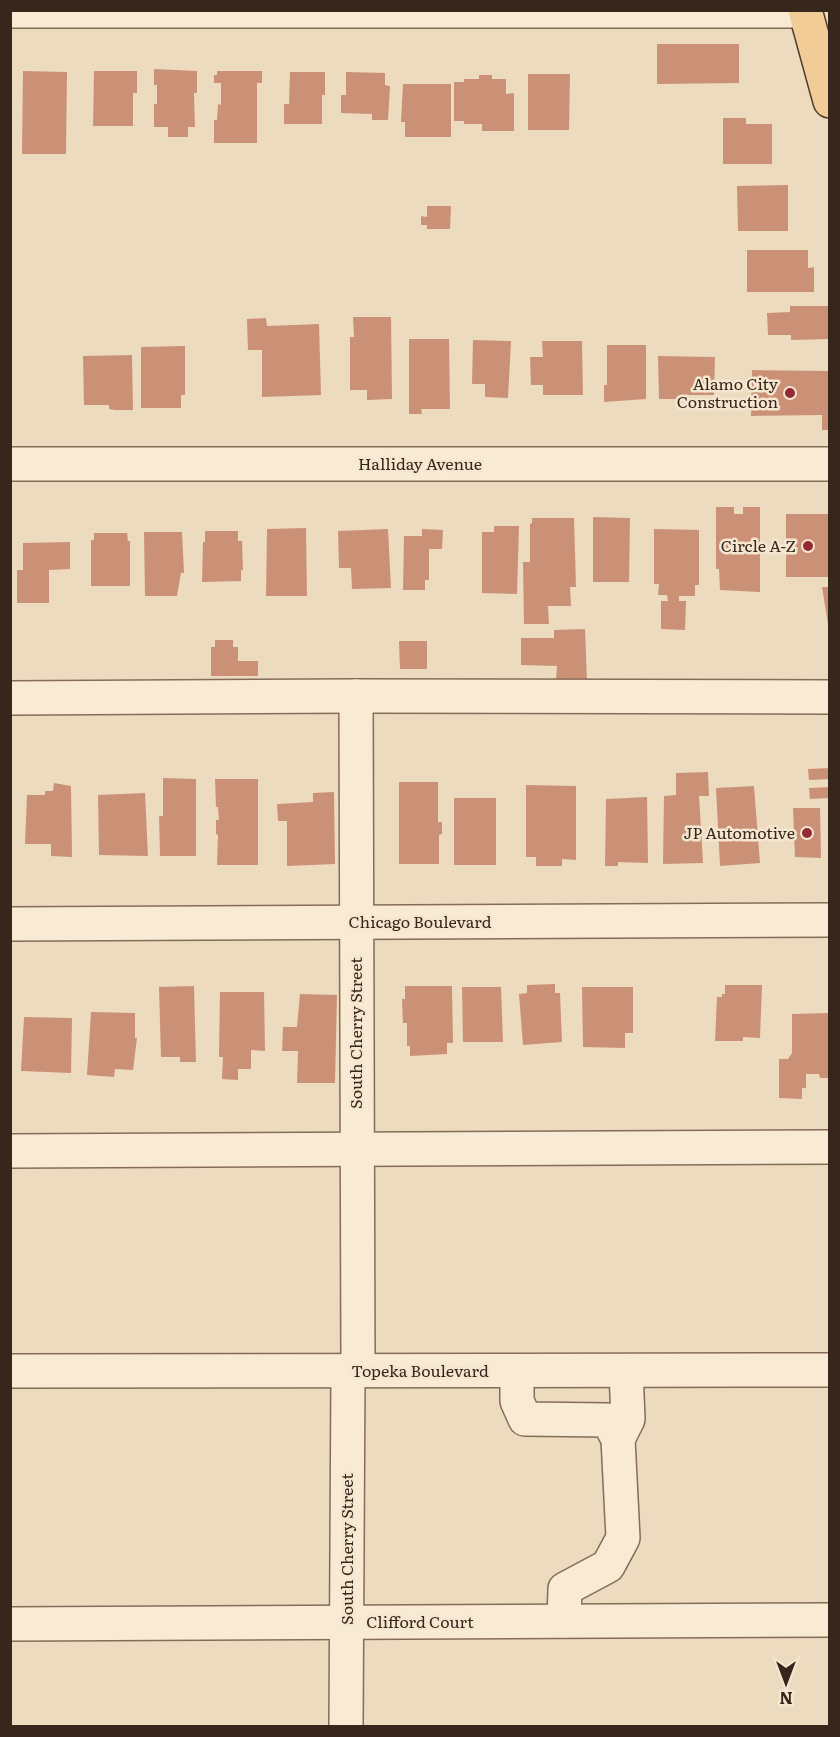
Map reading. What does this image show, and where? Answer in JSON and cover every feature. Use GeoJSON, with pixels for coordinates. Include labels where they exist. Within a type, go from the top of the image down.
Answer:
{"type":"FeatureCollection","features":[{"type":"Feature","properties":{"kind":"main road"},"geometry":{"type":"LineString","coordinates":[[805,10],[828,88]]}},
{"type":"Feature","properties":{"kind":"street"},"geometry":{"type":"LineString","coordinates":[[10,11],[805,10]]}},
{"type":"Feature","properties":{"kind":"street","name":"Halliday Avenue"},"geometry":{"type":"LineString","coordinates":[[10,464],[830,464]]}},
{"type":"Feature","properties":{"kind":"street","name":"South Cherry Street"},"geometry":{"type":"LineString","coordinates":[[346,1726],[357,1149],[356,696]]}},
{"type":"Feature","properties":{"kind":"street"},"geometry":{"type":"LineString","coordinates":[[10,698],[830,697]]}},
{"type":"Feature","properties":{"kind":"street","name":"Chicago Boulevard"},"geometry":{"type":"LineString","coordinates":[[10,924],[830,920]]}},
{"type":"Feature","properties":{"kind":"street"},"geometry":{"type":"LineString","coordinates":[[10,1151],[830,1147]]}},
{"type":"Feature","properties":{"kind":"street","name":"Topeka Boulevard"},"geometry":{"type":"LineString","coordinates":[[10,1371],[830,1370]]}},
{"type":"Feature","properties":{"kind":"street"},"geometry":{"type":"LineString","coordinates":[[517,1371],[517,1401],[525,1419],[608,1420],[618,1438],[623,1538],[608,1566],[565,1589],[564,1621]]}},
{"type":"Feature","properties":{"kind":"street"},"geometry":{"type":"LineString","coordinates":[[618,1438],[628,1419],[626,1371]]}},
{"type":"Feature","properties":{"kind":"street","name":"Clifford Court"},"geometry":{"type":"LineString","coordinates":[[10,1624],[830,1620]]}},
{"type":"Feature","properties":{"kind":"building"},"geometry":{"type":"Polygon","coordinates":[[[657,44],[739,44],[739,83],[657,84],[657,44]]]}},
{"type":"Feature","properties":{"kind":"building"},"geometry":{"type":"Polygon","coordinates":[[[154,69],[197,71],[197,93],[194,93],[195,127],[188,127],[188,137],[168,137],[168,127],[154,127],[157,85],[154,85],[154,69]]]}},
{"type":"Feature","properties":{"kind":"building"},"geometry":{"type":"Polygon","coordinates":[[[23,71],[67,72],[66,154],[22,154],[23,71]]]}},
{"type":"Feature","properties":{"kind":"building"},"geometry":{"type":"Polygon","coordinates":[[[94,71],[137,71],[137,93],[133,93],[133,126],[93,126],[94,71]]]}},
{"type":"Feature","properties":{"kind":"building"},"geometry":{"type":"Polygon","coordinates":[[[217,71],[262,71],[262,83],[257,83],[257,143],[214,143],[214,120],[217,120],[218,104],[221,105],[221,83],[214,83],[214,75],[217,75],[217,71]]]}},
{"type":"Feature","properties":{"kind":"building"},"geometry":{"type":"Polygon","coordinates":[[[290,72],[325,72],[322,124],[284,124],[284,104],[289,104],[290,72]]]}},
{"type":"Feature","properties":{"kind":"building"},"geometry":{"type":"Polygon","coordinates":[[[346,72],[385,73],[385,85],[390,86],[388,120],[372,120],[372,114],[341,113],[341,95],[346,95],[346,72]]]}},
{"type":"Feature","properties":{"kind":"building"},"geometry":{"type":"Polygon","coordinates":[[[528,74],[570,74],[569,130],[528,130],[528,74]]]}},
{"type":"Feature","properties":{"kind":"building"},"geometry":{"type":"Polygon","coordinates":[[[479,75],[492,75],[492,79],[506,79],[506,94],[514,93],[514,131],[482,131],[482,124],[464,124],[464,121],[454,121],[454,82],[479,79],[479,75]]]}},
{"type":"Feature","properties":{"kind":"building"},"geometry":{"type":"Polygon","coordinates":[[[403,84],[451,84],[451,137],[405,137],[405,122],[401,122],[403,84]]]}},
{"type":"Feature","properties":{"kind":"building"},"geometry":{"type":"Polygon","coordinates":[[[723,118],[746,118],[746,124],[772,124],[772,164],[723,164],[723,118]]]}},
{"type":"Feature","properties":{"kind":"building"},"geometry":{"type":"Polygon","coordinates":[[[788,185],[788,231],[738,231],[737,186],[788,185]]]}},
{"type":"Feature","properties":{"kind":"building"},"geometry":{"type":"Polygon","coordinates":[[[427,206],[451,206],[450,229],[427,229],[427,225],[421,225],[421,216],[427,217],[427,206]]]}},
{"type":"Feature","properties":{"kind":"building"},"geometry":{"type":"Polygon","coordinates":[[[747,250],[808,250],[808,268],[814,267],[814,292],[747,292],[747,250]]]}},
{"type":"Feature","properties":{"kind":"building"},"geometry":{"type":"Polygon","coordinates":[[[790,306],[830,306],[830,339],[791,340],[791,335],[768,335],[767,313],[790,312],[790,306]]]}},
{"type":"Feature","properties":{"kind":"building"},"geometry":{"type":"Polygon","coordinates":[[[353,317],[391,317],[392,399],[367,400],[367,390],[350,390],[350,337],[354,337],[353,317]]]}},
{"type":"Feature","properties":{"kind":"building"},"geometry":{"type":"Polygon","coordinates":[[[266,318],[267,326],[319,324],[321,395],[262,397],[262,350],[248,350],[247,319],[266,318]]]}},
{"type":"Feature","properties":{"kind":"building"},"geometry":{"type":"Polygon","coordinates":[[[409,339],[449,339],[450,409],[421,409],[422,414],[409,414],[409,339]]]}},
{"type":"Feature","properties":{"kind":"building"},"geometry":{"type":"Polygon","coordinates":[[[473,340],[511,341],[508,398],[485,397],[485,384],[472,384],[473,340]]]}},
{"type":"Feature","properties":{"kind":"building"},"geometry":{"type":"Polygon","coordinates":[[[542,341],[582,341],[583,395],[543,395],[543,385],[531,385],[530,357],[543,357],[542,341]]]}},
{"type":"Feature","properties":{"kind":"building"},"geometry":{"type":"Polygon","coordinates":[[[607,345],[646,345],[646,399],[604,402],[604,385],[607,385],[607,345]]]}},
{"type":"Feature","properties":{"kind":"building"},"geometry":{"type":"Polygon","coordinates":[[[185,346],[185,395],[181,395],[181,408],[141,408],[141,347],[185,346]]]}},
{"type":"Feature","properties":{"kind":"building"},"geometry":{"type":"Polygon","coordinates":[[[132,355],[133,410],[109,409],[109,405],[84,405],[83,356],[132,355]]]}},
{"type":"Feature","properties":{"kind":"building"},"geometry":{"type":"Polygon","coordinates":[[[658,356],[715,357],[714,395],[688,395],[688,399],[659,399],[658,356]]]}},
{"type":"Feature","properties":{"kind":"building","name":"Alamo City Construction"},"geometry":{"type":"Polygon","coordinates":[[[752,370],[830,371],[830,430],[822,430],[822,415],[751,416],[752,370]]]}},
{"type":"Feature","properties":{"kind":"building"},"geometry":{"type":"Polygon","coordinates":[[[716,507],[734,507],[734,514],[743,514],[743,507],[760,507],[760,592],[720,590],[719,569],[716,569],[716,507]]]}},
{"type":"Feature","properties":{"kind":"building","name":"Circle A-Z"},"geometry":{"type":"Polygon","coordinates":[[[786,514],[830,514],[830,577],[786,577],[786,514]]]}},
{"type":"Feature","properties":{"kind":"building"},"geometry":{"type":"Polygon","coordinates":[[[593,517],[630,518],[629,582],[593,582],[593,517]]]}},
{"type":"Feature","properties":{"kind":"building"},"geometry":{"type":"Polygon","coordinates":[[[532,518],[574,518],[576,587],[570,587],[571,606],[548,606],[549,624],[524,624],[523,562],[530,562],[532,518]]]}},
{"type":"Feature","properties":{"kind":"building"},"geometry":{"type":"Polygon","coordinates":[[[494,526],[519,526],[517,594],[482,593],[482,532],[494,532],[494,526]]]}},
{"type":"Feature","properties":{"kind":"building"},"geometry":{"type":"Polygon","coordinates":[[[306,528],[307,596],[266,596],[267,529],[306,528]]]}},
{"type":"Feature","properties":{"kind":"building"},"geometry":{"type":"Polygon","coordinates":[[[388,529],[391,588],[352,589],[351,568],[339,568],[338,531],[388,529]]]}},
{"type":"Feature","properties":{"kind":"building"},"geometry":{"type":"Polygon","coordinates":[[[422,529],[443,530],[442,549],[429,549],[429,580],[425,580],[425,590],[403,590],[404,536],[422,536],[422,529]]]}},
{"type":"Feature","properties":{"kind":"building"},"geometry":{"type":"Polygon","coordinates":[[[654,529],[699,530],[699,585],[695,585],[695,596],[679,596],[679,601],[686,601],[685,630],[661,629],[661,601],[668,601],[667,595],[658,595],[659,584],[654,584],[654,529]]]}},
{"type":"Feature","properties":{"kind":"building"},"geometry":{"type":"Polygon","coordinates":[[[205,531],[238,531],[238,541],[242,541],[241,581],[202,582],[205,531]]]}},
{"type":"Feature","properties":{"kind":"building"},"geometry":{"type":"Polygon","coordinates":[[[144,532],[182,532],[184,573],[181,573],[177,596],[145,596],[144,532]]]}},
{"type":"Feature","properties":{"kind":"building"},"geometry":{"type":"Polygon","coordinates":[[[94,533],[127,533],[128,541],[130,541],[130,586],[91,586],[91,540],[94,540],[94,533]]]}},
{"type":"Feature","properties":{"kind":"building"},"geometry":{"type":"Polygon","coordinates":[[[70,542],[70,569],[49,570],[49,603],[17,603],[17,570],[23,570],[23,543],[70,542]]]}},
{"type":"Feature","properties":{"kind":"building"},"geometry":{"type":"Polygon","coordinates":[[[822,587],[830,587],[830,624],[828,624],[822,587]]]}},
{"type":"Feature","properties":{"kind":"building"},"geometry":{"type":"Polygon","coordinates":[[[585,629],[587,681],[556,681],[557,666],[521,665],[521,638],[554,638],[554,630],[585,629]]]}},
{"type":"Feature","properties":{"kind":"building"},"geometry":{"type":"Polygon","coordinates":[[[215,640],[233,640],[233,647],[238,647],[238,661],[258,661],[258,676],[211,676],[211,647],[215,647],[215,640]]]}},
{"type":"Feature","properties":{"kind":"building"},"geometry":{"type":"Polygon","coordinates":[[[399,641],[427,641],[427,669],[400,669],[399,641]]]}},
{"type":"Feature","properties":{"kind":"building"},"geometry":{"type":"Polygon","coordinates":[[[830,768],[830,779],[809,780],[808,769],[830,768]]]}},
{"type":"Feature","properties":{"kind":"building"},"geometry":{"type":"Polygon","coordinates":[[[708,772],[709,796],[699,796],[703,863],[663,864],[664,796],[676,795],[676,773],[708,772]]]}},
{"type":"Feature","properties":{"kind":"building"},"geometry":{"type":"Polygon","coordinates":[[[163,778],[196,779],[196,856],[160,856],[159,816],[163,816],[163,778]]]}},
{"type":"Feature","properties":{"kind":"building"},"geometry":{"type":"Polygon","coordinates":[[[215,779],[258,779],[258,865],[217,865],[216,820],[219,820],[215,779]]]}},
{"type":"Feature","properties":{"kind":"building"},"geometry":{"type":"Polygon","coordinates":[[[399,782],[438,782],[438,822],[442,822],[442,834],[439,835],[439,864],[399,864],[399,782]]]}},
{"type":"Feature","properties":{"kind":"building"},"geometry":{"type":"Polygon","coordinates":[[[54,783],[71,786],[72,857],[51,856],[51,844],[25,844],[27,795],[45,795],[45,791],[53,791],[54,783]]]}},
{"type":"Feature","properties":{"kind":"building"},"geometry":{"type":"Polygon","coordinates":[[[526,785],[576,786],[576,860],[562,859],[562,866],[536,866],[536,857],[526,857],[526,785]]]}},
{"type":"Feature","properties":{"kind":"building"},"geometry":{"type":"Polygon","coordinates":[[[754,786],[760,863],[720,866],[716,788],[754,786]]]}},
{"type":"Feature","properties":{"kind":"building"},"geometry":{"type":"Polygon","coordinates":[[[830,787],[830,798],[810,799],[809,788],[830,787]]]}},
{"type":"Feature","properties":{"kind":"building"},"geometry":{"type":"Polygon","coordinates":[[[334,792],[335,864],[287,866],[287,821],[278,821],[277,804],[313,802],[313,793],[334,792]]]}},
{"type":"Feature","properties":{"kind":"building"},"geometry":{"type":"Polygon","coordinates":[[[145,793],[148,856],[99,855],[98,795],[145,793]]]}},
{"type":"Feature","properties":{"kind":"building"},"geometry":{"type":"Polygon","coordinates":[[[647,797],[648,863],[618,862],[618,866],[605,866],[606,799],[647,797]]]}},
{"type":"Feature","properties":{"kind":"building"},"geometry":{"type":"Polygon","coordinates":[[[454,798],[496,798],[496,865],[454,865],[454,798]]]}},
{"type":"Feature","properties":{"kind":"building","name":"JP Automotive"},"geometry":{"type":"Polygon","coordinates":[[[793,808],[820,808],[821,858],[795,857],[793,808]]]}},
{"type":"Feature","properties":{"kind":"building"},"geometry":{"type":"Polygon","coordinates":[[[555,984],[555,993],[560,993],[562,1042],[523,1045],[519,994],[527,993],[527,985],[555,984]]]}},
{"type":"Feature","properties":{"kind":"building"},"geometry":{"type":"Polygon","coordinates":[[[725,985],[762,985],[760,1038],[743,1037],[743,1041],[715,1041],[717,997],[725,994],[725,985]]]}},
{"type":"Feature","properties":{"kind":"building"},"geometry":{"type":"Polygon","coordinates":[[[194,986],[196,1062],[180,1062],[180,1057],[161,1057],[159,987],[194,986]]]}},
{"type":"Feature","properties":{"kind":"building"},"geometry":{"type":"Polygon","coordinates":[[[405,986],[452,986],[453,1043],[447,1043],[447,1054],[410,1056],[410,1046],[407,1046],[407,1023],[403,1023],[402,999],[405,999],[405,986]]]}},
{"type":"Feature","properties":{"kind":"building"},"geometry":{"type":"Polygon","coordinates":[[[462,987],[501,987],[503,1042],[463,1042],[462,987]]]}},
{"type":"Feature","properties":{"kind":"building"},"geometry":{"type":"Polygon","coordinates":[[[582,987],[633,987],[633,1033],[625,1033],[625,1048],[583,1047],[582,987]]]}},
{"type":"Feature","properties":{"kind":"building"},"geometry":{"type":"Polygon","coordinates":[[[220,992],[264,992],[265,1051],[251,1050],[251,1069],[238,1069],[238,1080],[222,1079],[223,1057],[219,1057],[220,992]]]}},
{"type":"Feature","properties":{"kind":"building"},"geometry":{"type":"Polygon","coordinates":[[[300,994],[337,995],[335,1083],[297,1083],[298,1051],[282,1051],[283,1027],[297,1027],[300,994]]]}},
{"type":"Feature","properties":{"kind":"building"},"geometry":{"type":"Polygon","coordinates":[[[91,1012],[135,1013],[135,1038],[137,1038],[133,1070],[115,1069],[114,1077],[87,1075],[91,1012]]]}},
{"type":"Feature","properties":{"kind":"building"},"geometry":{"type":"Polygon","coordinates":[[[830,1013],[830,1078],[820,1078],[819,1074],[806,1074],[806,1088],[802,1088],[802,1099],[779,1098],[779,1059],[788,1059],[792,1053],[792,1014],[830,1013]]]}},
{"type":"Feature","properties":{"kind":"building"},"geometry":{"type":"Polygon","coordinates":[[[24,1017],[72,1018],[71,1073],[21,1071],[24,1017]]]}},
{"type":"Feature","properties":{"kind":"place","name":"Alamo City Construction"},"geometry":{"type":"Point","coordinates":[790,393]}},
{"type":"Feature","properties":{"kind":"place","name":"Circle A-Z"},"geometry":{"type":"Point","coordinates":[808,546]}},
{"type":"Feature","properties":{"kind":"place","name":"JP Automotive"},"geometry":{"type":"Point","coordinates":[807,833]}}]}
